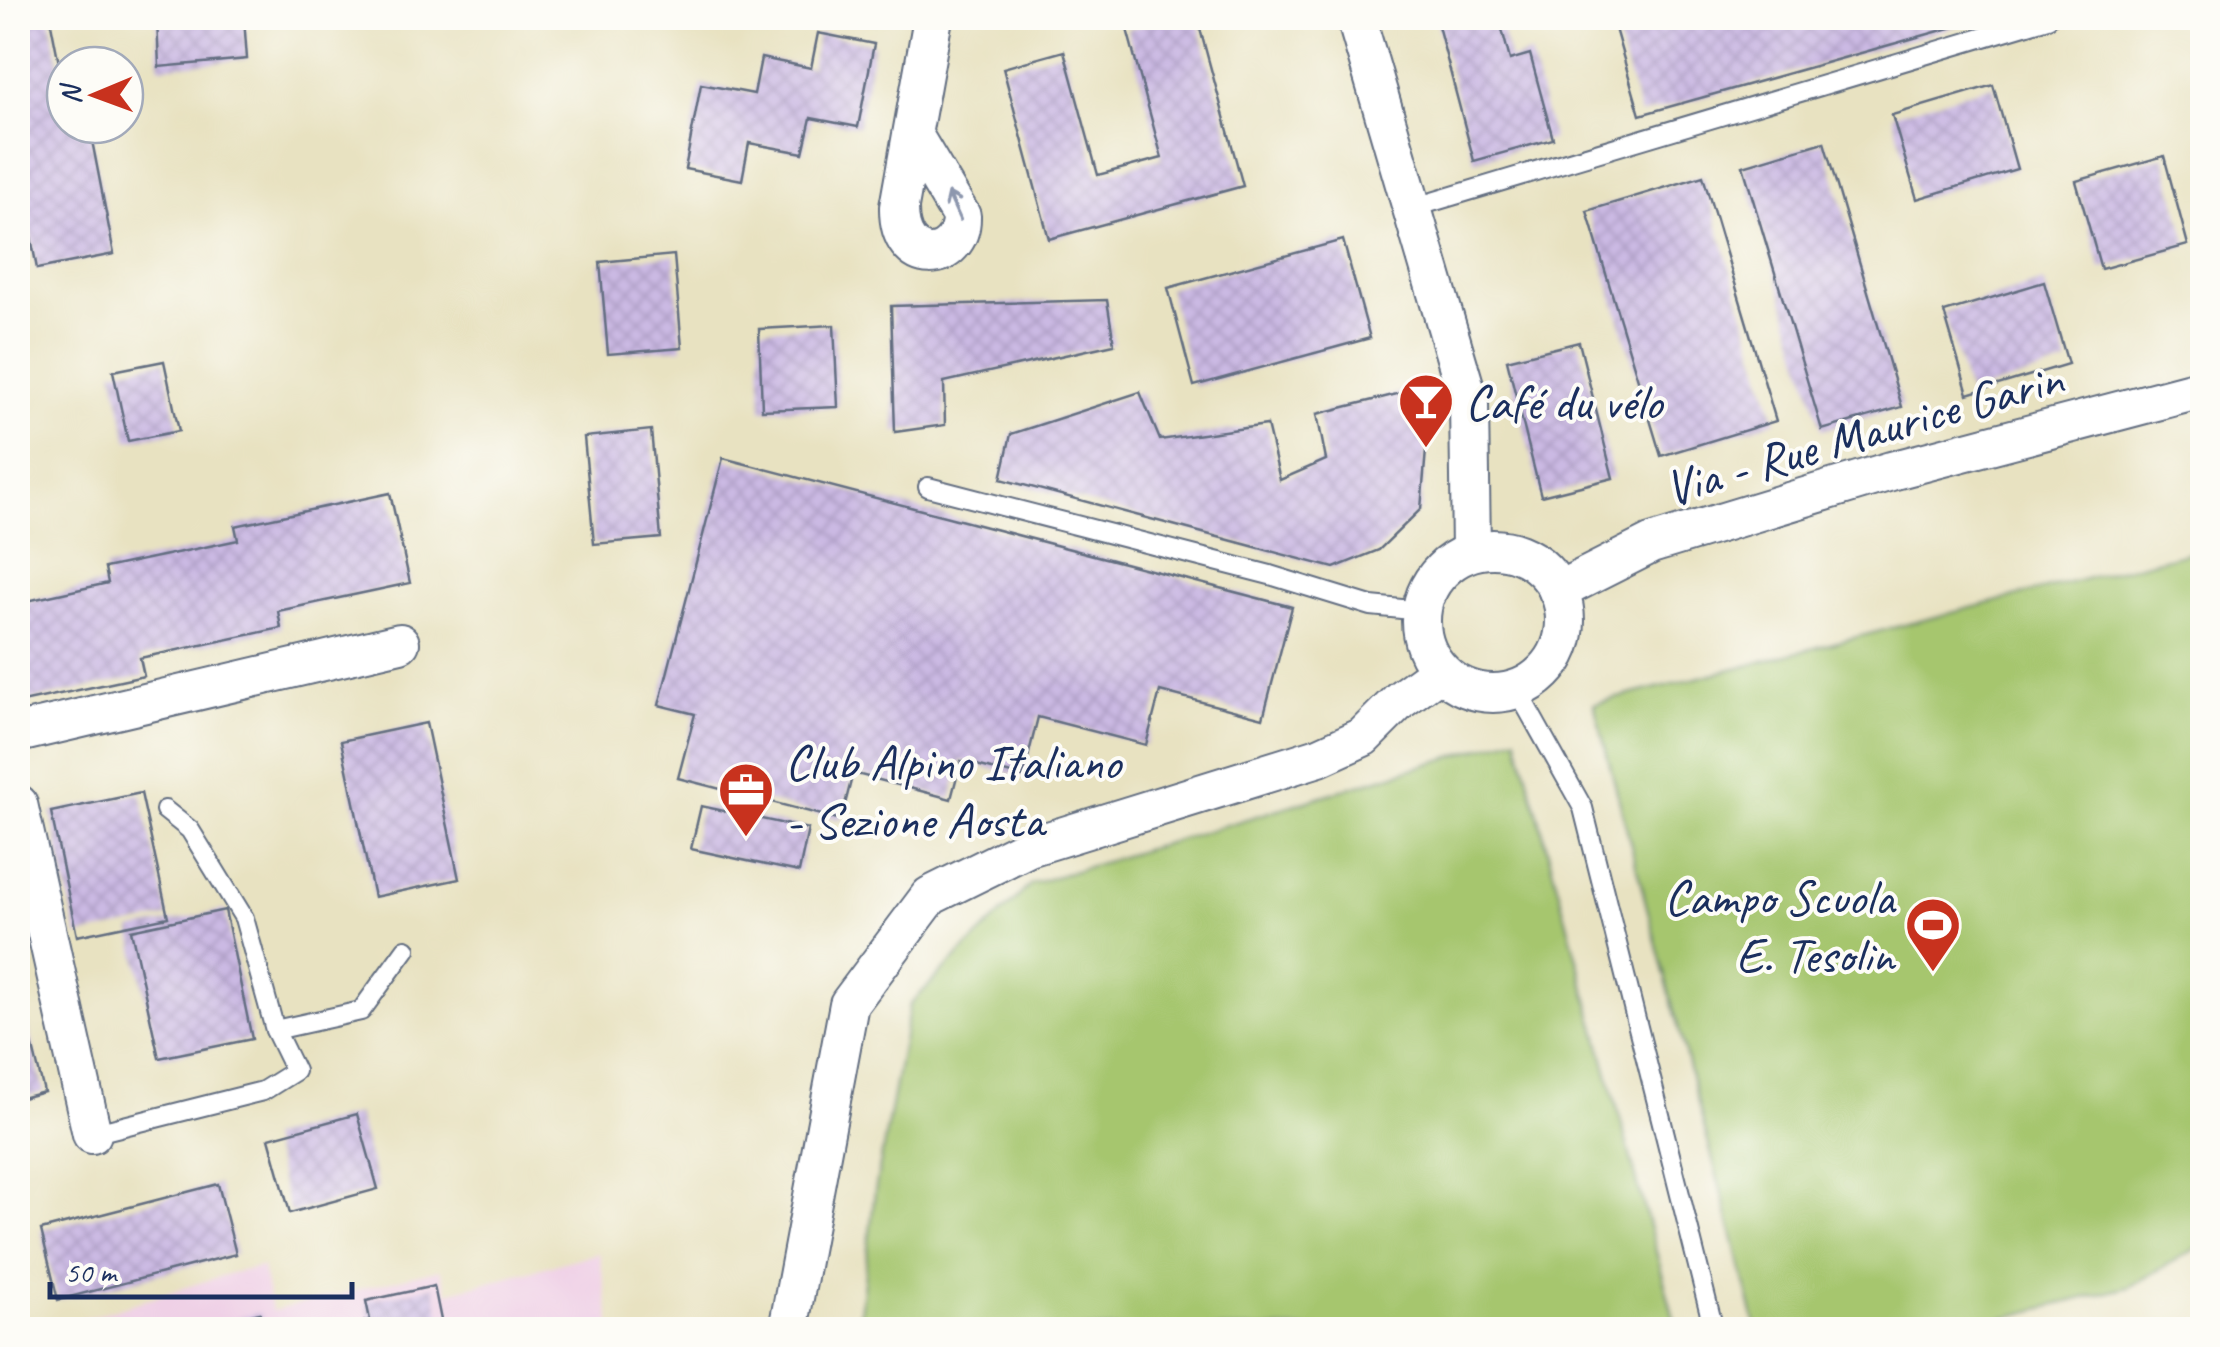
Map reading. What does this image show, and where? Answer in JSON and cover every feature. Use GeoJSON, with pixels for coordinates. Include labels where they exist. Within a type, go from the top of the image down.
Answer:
{"type":"FeatureCollection","features":[{"type":"Feature","properties":{"kind":"street"},"geometry":{"type":"LineString","coordinates":[[914,137],[933,18]]}},
{"type":"Feature","properties":{"kind":"street"},"geometry":{"type":"LineString","coordinates":[[1356,18],[1469,402],[1471,551]]}},
{"type":"Feature","properties":{"kind":"street","name":"Via - Rue Maurice Garin"},"geometry":{"type":"LineString","coordinates":[[1558,591],[1651,544],[1891,470],[2202,389]]}},
{"type":"Feature","properties":{"kind":"street"},"geometry":{"type":"LineString","coordinates":[[1506,549],[1523,554],[1540,565],[1558,591],[1566,615],[1556,657],[1543,674],[1517,690],[1494,694],[1460,686],[1440,671],[1422,637],[1424,597],[1435,576],[1452,560],[1471,551],[1506,549]]}},
{"type":"Feature","properties":{"kind":"street"},"geometry":{"type":"LineString","coordinates":[[18,733],[400,642]]}},
{"type":"Feature","properties":{"kind":"street"},"geometry":{"type":"LineString","coordinates":[[788,1330],[849,1004],[930,896],[1028,847],[1318,756],[1363,738],[1400,700],[1440,671]]}},
{"type":"Feature","properties":{"kind":"street"},"geometry":{"type":"LineString","coordinates":[[18,804],[92,1134]]}},
{"type":"Feature","properties":{"kind":"lane"},"geometry":{"type":"LineString","coordinates":[[1412,208],[2048,18]]}},
{"type":"Feature","properties":{"kind":"lane"},"geometry":{"type":"LineString","coordinates":[[928,487],[1270,575],[1371,606],[1422,611]]}},
{"type":"Feature","properties":{"kind":"lane"},"geometry":{"type":"LineString","coordinates":[[1517,690],[1583,808],[1714,1330]]}},
{"type":"Feature","properties":{"kind":"lane"},"geometry":{"type":"LineString","coordinates":[[92,1134],[263,1092],[295,1071],[275,1030],[244,918],[190,830],[164,810]]}},
{"type":"Feature","properties":{"kind":"lane"},"geometry":{"type":"LineString","coordinates":[[275,1030],[361,1011],[406,950]]}},
{"type":"Feature","properties":{"kind":"shaded area"},"geometry":{"type":"Polygon","coordinates":[[[599,1253],[612,1329],[49,1330],[231,1273],[262,1267],[272,1311],[440,1269],[448,1292],[599,1253]]]}},
{"type":"Feature","properties":{"kind":"green space","name":"Campo Scuola E. Tesolin"},"geometry":{"type":"Polygon","coordinates":[[[2202,549],[2202,1245],[2129,1287],[1958,1329],[1757,1329],[1594,704],[2202,549]]]}},
{"type":"Feature","properties":{"kind":"green space"},"geometry":{"type":"Polygon","coordinates":[[[1517,737],[1677,1329],[858,1329],[875,1191],[910,1004],[1031,884],[1517,737]]]}},
{"type":"Feature","properties":{"kind":"building"},"geometry":{"type":"Polygon","coordinates":[[[18,18],[50,18],[55,45],[45,45],[45,145],[93,145],[114,254],[37,269],[18,168],[18,18]]]}},
{"type":"Feature","properties":{"kind":"building"},"geometry":{"type":"Polygon","coordinates":[[[157,18],[244,18],[247,59],[159,67],[157,18]]]}},
{"type":"Feature","properties":{"kind":"building"},"geometry":{"type":"Polygon","coordinates":[[[1171,18],[1197,18],[1243,186],[1049,239],[1003,68],[1064,51],[1098,175],[1162,158],[1127,29],[1171,18]]]}},
{"type":"Feature","properties":{"kind":"building"},"geometry":{"type":"Polygon","coordinates":[[[1436,18],[1499,18],[1510,60],[1530,54],[1553,139],[1474,161],[1436,18]]]}},
{"type":"Feature","properties":{"kind":"building"},"geometry":{"type":"Polygon","coordinates":[[[1612,18],[1982,18],[1982,19],[1640,115],[1612,18]]]}},
{"type":"Feature","properties":{"kind":"building"},"geometry":{"type":"Polygon","coordinates":[[[818,33],[874,44],[858,127],[811,118],[803,153],[749,143],[742,180],[685,169],[701,84],[754,94],[761,58],[811,68],[818,33]]]}},
{"type":"Feature","properties":{"kind":"building"},"geometry":{"type":"Polygon","coordinates":[[[1993,85],[2017,169],[1917,199],[1892,115],[1993,85]]]}},
{"type":"Feature","properties":{"kind":"building"},"geometry":{"type":"Polygon","coordinates":[[[1824,142],[1902,407],[1822,430],[1743,166],[1824,142]]]}},
{"type":"Feature","properties":{"kind":"building"},"geometry":{"type":"Polygon","coordinates":[[[2164,156],[2188,245],[2101,269],[2076,181],[2164,156]]]}},
{"type":"Feature","properties":{"kind":"building"},"geometry":{"type":"Polygon","coordinates":[[[1703,176],[1776,421],[1661,456],[1587,211],[1703,176]]]}},
{"type":"Feature","properties":{"kind":"building"},"geometry":{"type":"Polygon","coordinates":[[[1343,240],[1370,338],[1194,386],[1168,288],[1343,240]]]}},
{"type":"Feature","properties":{"kind":"building"},"geometry":{"type":"Polygon","coordinates":[[[674,255],[682,348],[608,354],[600,262],[674,255]]]}},
{"type":"Feature","properties":{"kind":"building"},"geometry":{"type":"Polygon","coordinates":[[[2044,282],[2068,364],[1968,394],[1944,312],[2044,282]]]}},
{"type":"Feature","properties":{"kind":"building"},"geometry":{"type":"Polygon","coordinates":[[[1107,300],[1114,344],[944,382],[945,425],[895,432],[891,306],[1107,300]]]}},
{"type":"Feature","properties":{"kind":"building"},"geometry":{"type":"Polygon","coordinates":[[[834,325],[838,407],[762,410],[759,329],[834,325]]]}},
{"type":"Feature","properties":{"kind":"building"},"geometry":{"type":"Polygon","coordinates":[[[1579,342],[1613,478],[1541,496],[1507,360],[1579,342]]]}},
{"type":"Feature","properties":{"kind":"building"},"geometry":{"type":"Polygon","coordinates":[[[164,361],[179,431],[128,441],[113,371],[164,361]]]}},
{"type":"Feature","properties":{"kind":"building"},"geometry":{"type":"Polygon","coordinates":[[[1409,391],[1426,450],[1421,509],[1379,550],[1334,568],[1001,479],[1011,434],[1140,392],[1160,440],[1267,425],[1280,480],[1326,460],[1317,414],[1409,391]]]}},
{"type":"Feature","properties":{"kind":"building"},"geometry":{"type":"Polygon","coordinates":[[[651,430],[661,538],[594,544],[584,437],[651,430]]]}},
{"type":"Feature","properties":{"kind":"building"},"geometry":{"type":"Polygon","coordinates":[[[723,458],[1292,607],[1263,718],[1160,691],[1146,745],[1038,717],[1023,777],[961,761],[951,799],[853,773],[841,820],[678,778],[695,714],[659,705],[723,458]]]}},
{"type":"Feature","properties":{"kind":"building"},"geometry":{"type":"Polygon","coordinates":[[[390,493],[410,583],[278,611],[281,628],[140,658],[144,676],[18,703],[18,603],[108,583],[105,568],[238,540],[235,526],[390,493]]]}},
{"type":"Feature","properties":{"kind":"building"},"geometry":{"type":"Polygon","coordinates":[[[426,723],[459,879],[374,897],[341,741],[426,723]]]}},
{"type":"Feature","properties":{"kind":"building"},"geometry":{"type":"Polygon","coordinates":[[[141,793],[168,917],[77,936],[51,812],[141,793]]]}},
{"type":"Feature","properties":{"kind":"building"},"geometry":{"type":"Polygon","coordinates":[[[701,806],[808,829],[799,872],[691,849],[701,806]]]}},
{"type":"Feature","properties":{"kind":"building"},"geometry":{"type":"Polygon","coordinates":[[[225,910],[252,1039],[159,1058],[131,930],[225,910]]]}},
{"type":"Feature","properties":{"kind":"building"},"geometry":{"type":"Polygon","coordinates":[[[26,1019],[44,1092],[18,1099],[18,1021],[26,1019]]]}},
{"type":"Feature","properties":{"kind":"building"},"geometry":{"type":"Polygon","coordinates":[[[357,1114],[378,1189],[290,1213],[269,1138],[357,1114]]]}},
{"type":"Feature","properties":{"kind":"building"},"geometry":{"type":"Polygon","coordinates":[[[218,1184],[236,1254],[58,1300],[41,1230],[218,1184]]]}},
{"type":"Feature","properties":{"kind":"building"},"geometry":{"type":"Polygon","coordinates":[[[434,1286],[443,1330],[337,1330],[370,1320],[366,1301],[434,1286]]]}},
{"type":"Feature","properties":{"kind":"building"},"geometry":{"type":"Polygon","coordinates":[[[260,1313],[264,1330],[192,1330],[192,1328],[260,1313]]]}},
{"type":"Feature","properties":{"kind":"place","name":"Café du vélo"},"geometry":{"type":"Point","coordinates":[1426,450]}},
{"type":"Feature","properties":{"kind":"place","name":"Club Alpino Italiano - Sezione Aosta"},"geometry":{"type":"Point","coordinates":[746,839]}},
{"type":"Feature","properties":{"kind":"place","name":"Campo Scuola E. Tesolin"},"geometry":{"type":"Point","coordinates":[1933,974]}}]}
